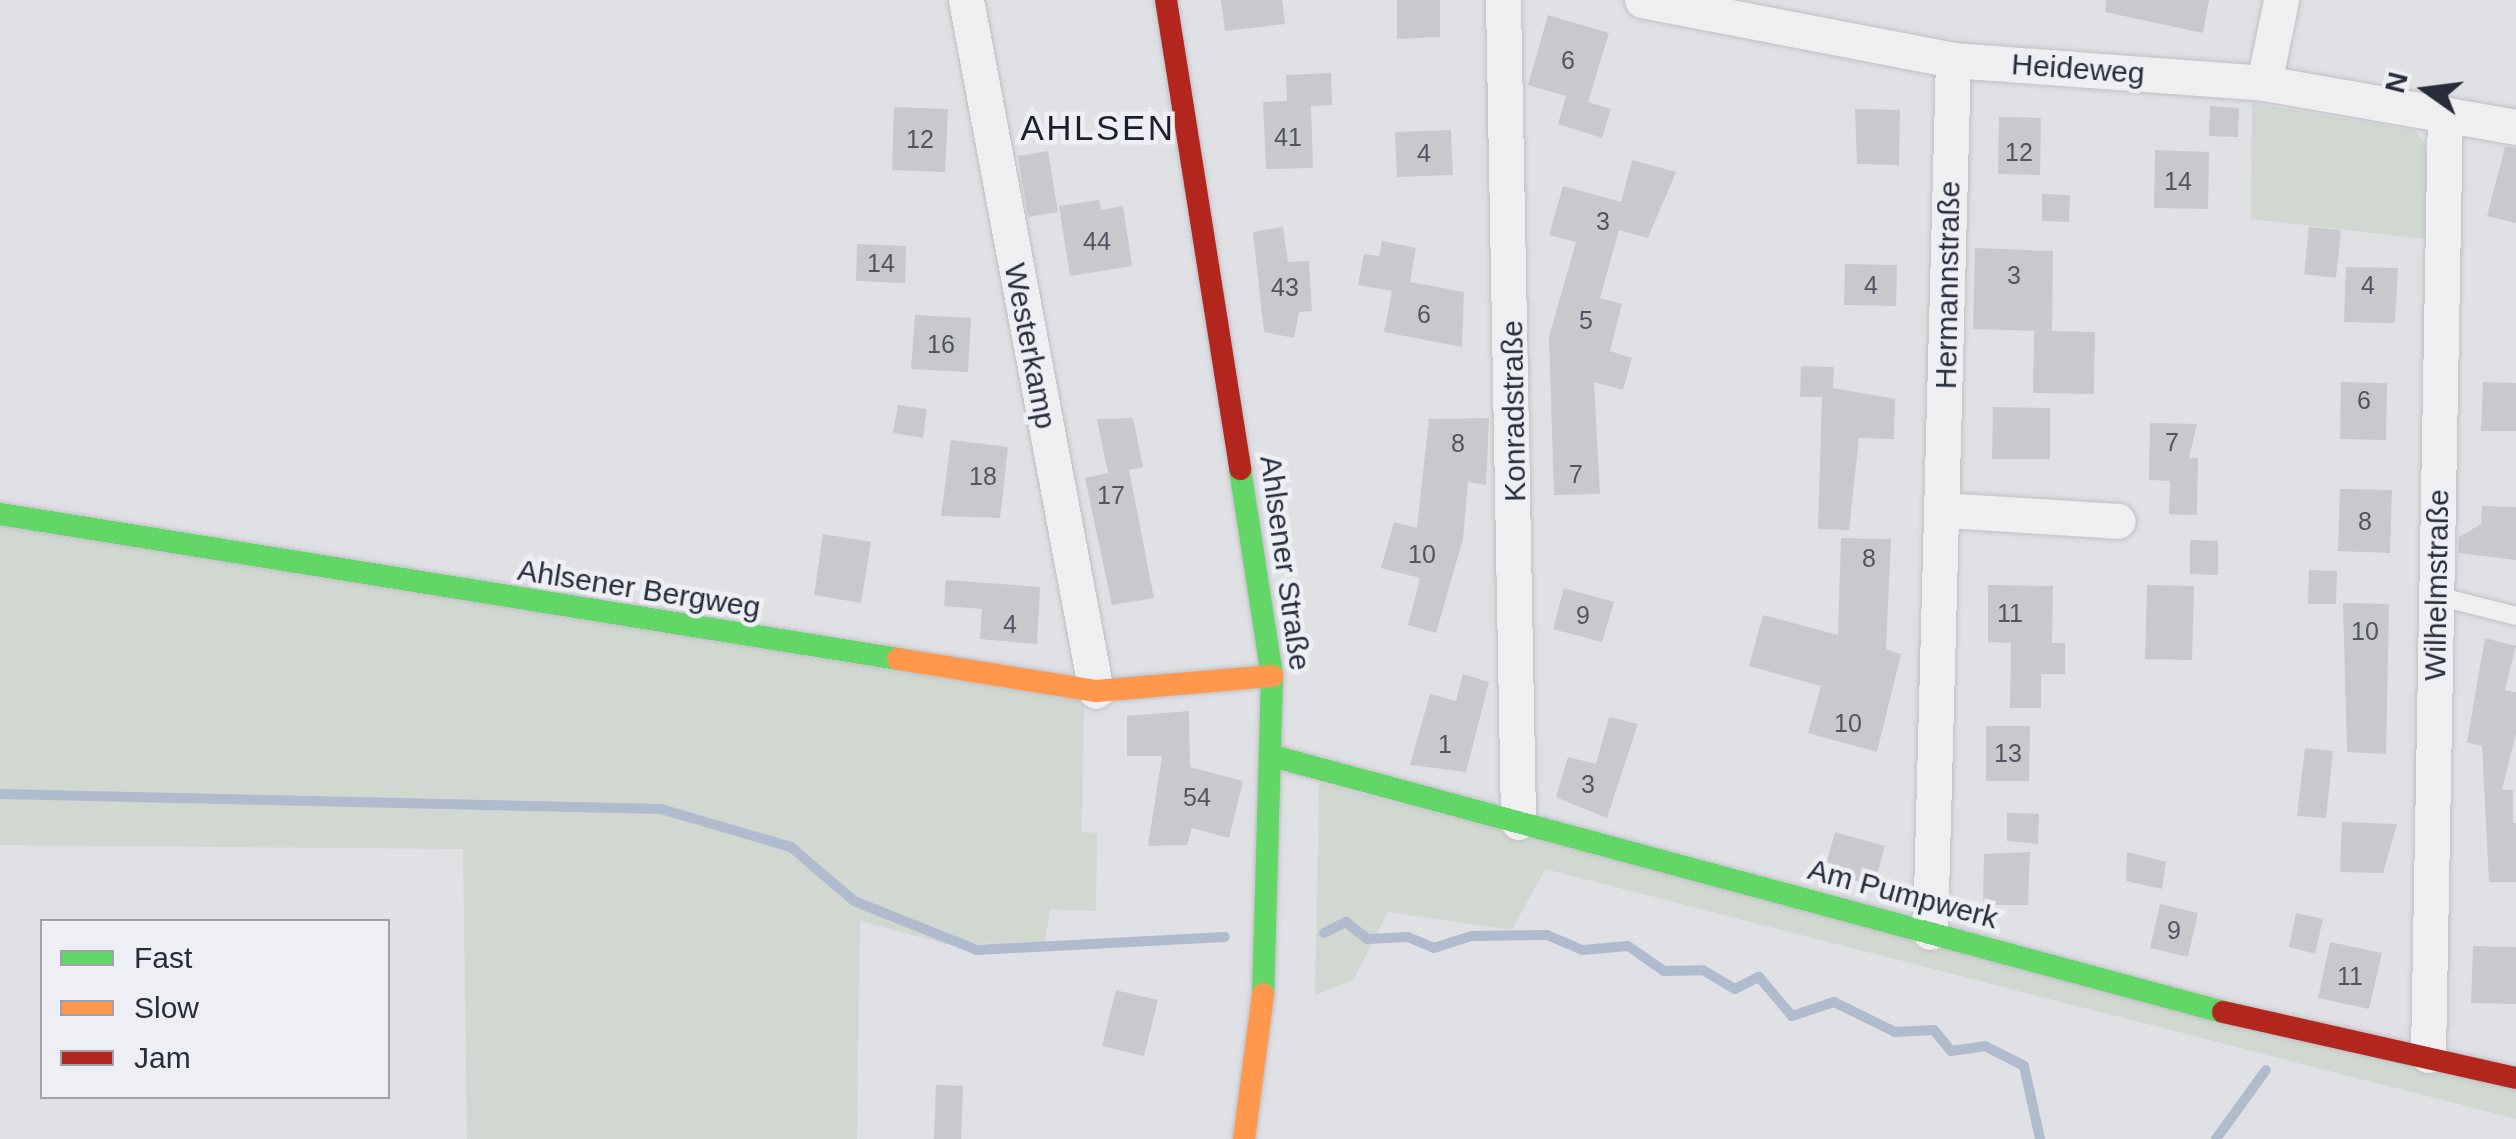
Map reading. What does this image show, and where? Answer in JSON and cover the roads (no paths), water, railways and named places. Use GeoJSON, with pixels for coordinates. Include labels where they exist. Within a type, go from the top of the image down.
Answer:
{"type":"FeatureCollection","features":[{"type":"Feature","properties":{"kind":"street","name":"Westerkamp"},"geometry":{"type":"LineString","coordinates":[[966,0],[1096,691]]}},
{"type":"Feature","properties":{"kind":"street","name":"Ahlsener Straße"},"geometry":{"type":"LineString","coordinates":[[1166,0],[1272,676],[1276,757],[1268,950],[1244,1139]]}},
{"type":"Feature","properties":{"kind":"street","name":"Konradstraße"},"geometry":{"type":"LineString","coordinates":[[1503,0],[1518,822]]}},
{"type":"Feature","properties":{"kind":"street","name":"Heideweg"},"geometry":{"type":"LineString","coordinates":[[1642,0],[1740,26],[1953,60],[2264,83],[2516,128]]}},
{"type":"Feature","properties":{"kind":"street"},"geometry":{"type":"LineString","coordinates":[[2264,83],[2281,0]]}},
{"type":"Feature","properties":{"kind":"street","name":"Hermannstraße"},"geometry":{"type":"LineString","coordinates":[[1930,932],[1953,60]]}},
{"type":"Feature","properties":{"kind":"street","name":"Wilhelmstraße"},"geometry":{"type":"LineString","coordinates":[[2428,1055],[2445,114]]}},
{"type":"Feature","properties":{"kind":"street"},"geometry":{"type":"LineString","coordinates":[[1944,510],[2118,521]]}},
{"type":"Feature","properties":{"kind":"street","name":"Ahlsener Bergweg"},"geometry":{"type":"LineString","coordinates":[[0,514],[1096,691],[1272,676]]}},
{"type":"Feature","properties":{"kind":"street","name":"Am Pumpwerk"},"geometry":{"type":"LineString","coordinates":[[1276,757],[2178,1002],[2428,1055],[2516,1078]]}},
{"type":"Feature","properties":{"kind":"lane"},"geometry":{"type":"LineString","coordinates":[[2437,596],[2516,616]]}},
{"type":"Feature","properties":{"kind":"waterway"},"geometry":{"type":"LineString","coordinates":[[0,794],[661,809],[791,847],[854,901],[977,950],[1225,937]]}},
{"type":"Feature","properties":{"kind":"waterway"},"geometry":{"type":"LineString","coordinates":[[1324,933],[1346,922],[1367,939],[1408,937],[1434,948],[1472,936],[1547,935],[1583,950],[1628,946],[1664,971],[1703,970],[1735,989],[1759,977],[1792,1016],[1834,1002],[1895,1032],[1934,1030],[1951,1051],[1985,1046],[2024,1066],[2040,1139]]}},
{"type":"Feature","properties":{"kind":"waterway"},"geometry":{"type":"LineString","coordinates":[[2216,1139],[2266,1070]]}},
{"type":"Feature","properties":{"kind":"district","name":"AHLSEN"},"geometry":{"type":"Point","coordinates":[1098,128]}}]}
